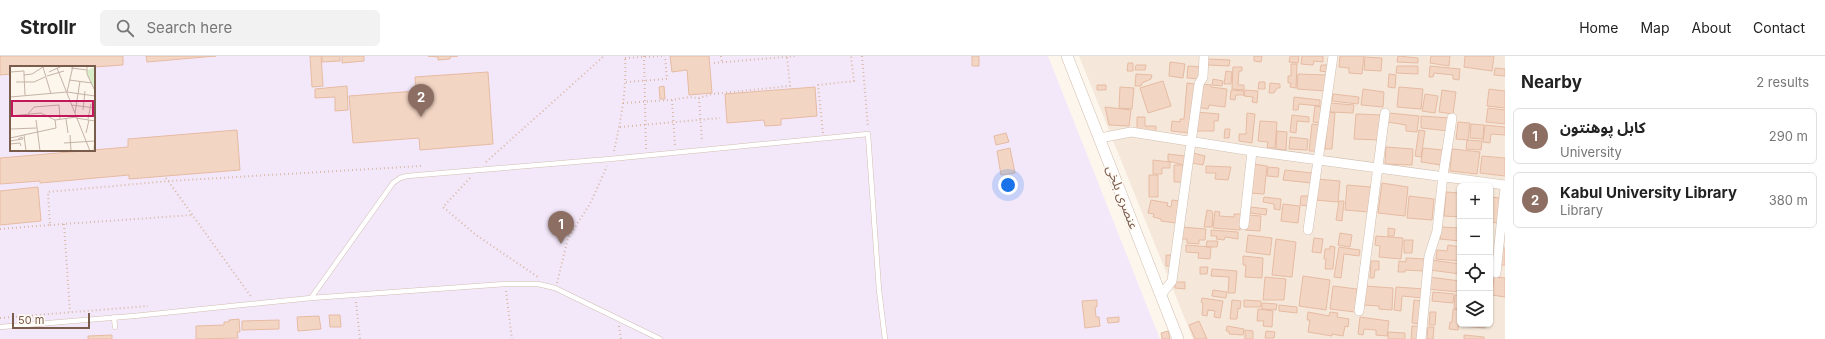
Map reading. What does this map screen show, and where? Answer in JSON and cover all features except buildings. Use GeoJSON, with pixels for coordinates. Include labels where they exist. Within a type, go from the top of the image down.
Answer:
{"type":"FeatureCollection","features":[{"type":"Feature","properties":{"kind":"street","name":"عنصری بلخی"},"geometry":{"type":"LineString","coordinates":[[1067,56],[1178,339]]}},
{"type":"Feature","properties":{"kind":"street"},"geometry":{"type":"LineString","coordinates":[[1161,295],[1172,281],[1190,141],[1199,84],[1203,77],[1204,56]]}},
{"type":"Feature","properties":{"kind":"street"},"geometry":{"type":"LineString","coordinates":[[1308,230],[1334,56]]}},
{"type":"Feature","properties":{"kind":"street"},"geometry":{"type":"LineString","coordinates":[[1360,311],[1385,112]]}},
{"type":"Feature","properties":{"kind":"street"},"geometry":{"type":"LineString","coordinates":[[1421,339],[1429,256],[1437,231],[1443,176],[1452,118]]}},
{"type":"Feature","properties":{"kind":"street"},"geometry":{"type":"LineString","coordinates":[[1100,138],[1132,132],[1252,151],[1505,185]]}},
{"type":"Feature","properties":{"kind":"street"},"geometry":{"type":"LineString","coordinates":[[1244,225],[1252,151]]}},
{"type":"Feature","properties":{"kind":"street"},"geometry":{"type":"LineString","coordinates":[[1496,273],[1505,188]]}},
{"type":"Feature","properties":{"kind":"lane"},"geometry":{"type":"LineString","coordinates":[[311,298],[393,183],[400,178],[419,175],[610,159],[868,134],[879,290],[885,339]]}},
{"type":"Feature","properties":{"kind":"lane"},"geometry":{"type":"LineString","coordinates":[[0,327],[311,298],[505,284],[538,284],[555,288],[660,339]]}},
{"type":"Feature","properties":{"kind":"lane"},"geometry":{"type":"LineString","coordinates":[[114,317],[116,327]]}},
{"type":"Feature","properties":{"kind":"path"},"geometry":{"type":"LineString","coordinates":[[485,162],[604,56]]}},
{"type":"Feature","properties":{"kind":"path"},"geometry":{"type":"LineString","coordinates":[[644,56],[646,149]]}},
{"type":"Feature","properties":{"kind":"path"},"geometry":{"type":"LineString","coordinates":[[475,174],[443,207],[476,235],[555,288],[568,238],[590,204],[614,151],[620,127],[623,103],[625,57],[663,56],[667,79],[625,82]]}},
{"type":"Feature","properties":{"kind":"path"},"geometry":{"type":"LineString","coordinates":[[721,56],[722,62]]}},
{"type":"Feature","properties":{"kind":"path"},"geometry":{"type":"LineString","coordinates":[[623,103],[672,100],[689,97],[699,98],[712,94],[790,86],[787,56]]}},
{"type":"Feature","properties":{"kind":"path"},"geometry":{"type":"LineString","coordinates":[[714,63],[796,56]]}},
{"type":"Feature","properties":{"kind":"path"},"geometry":{"type":"LineString","coordinates":[[823,133],[818,85],[854,81],[851,56]]}},
{"type":"Feature","properties":{"kind":"path"},"geometry":{"type":"LineString","coordinates":[[862,56],[868,134]]}},
{"type":"Feature","properties":{"kind":"path"},"geometry":{"type":"LineString","coordinates":[[699,98],[702,145]]}},
{"type":"Feature","properties":{"kind":"path"},"geometry":{"type":"LineString","coordinates":[[672,100],[675,146]]}},
{"type":"Feature","properties":{"kind":"path"},"geometry":{"type":"LineString","coordinates":[[620,127],[720,118]]}},
{"type":"Feature","properties":{"kind":"path"},"geometry":{"type":"LineString","coordinates":[[50,225],[48,192],[169,181],[399,168]]}},
{"type":"Feature","properties":{"kind":"path"},"geometry":{"type":"LineString","coordinates":[[166,178],[252,299]]}},
{"type":"Feature","properties":{"kind":"path"},"geometry":{"type":"LineString","coordinates":[[0,230],[192,215]]}},
{"type":"Feature","properties":{"kind":"path"},"geometry":{"type":"LineString","coordinates":[[64,224],[70,312]]}},
{"type":"Feature","properties":{"kind":"path"},"geometry":{"type":"LineString","coordinates":[[505,284],[512,339]]}},
{"type":"Feature","properties":{"kind":"path"},"geometry":{"type":"LineString","coordinates":[[356,295],[360,339]]}},
{"type":"Feature","properties":{"kind":"path"},"geometry":{"type":"LineString","coordinates":[[617,318],[621,339]]}},
{"type":"Feature","properties":{"kind":"shaded area"},"geometry":{"type":"Polygon","coordinates":[[[0,56],[1048,56],[1160,339],[0,339],[0,56]]]}},
{"type":"Feature","properties":{"kind":"shaded area"},"geometry":{"type":"Polygon","coordinates":[[[1079,56],[1505,56],[1505,339],[1193,339],[1079,56]]]}},
{"type":"Feature","properties":{"kind":"place","name":"Kabul University Library"},"geometry":{"type":"Point","coordinates":[421,117]}},
{"type":"Feature","properties":{"kind":"place","name":"کابل پوهنتون"},"geometry":{"type":"Point","coordinates":[561,244]}}]}
